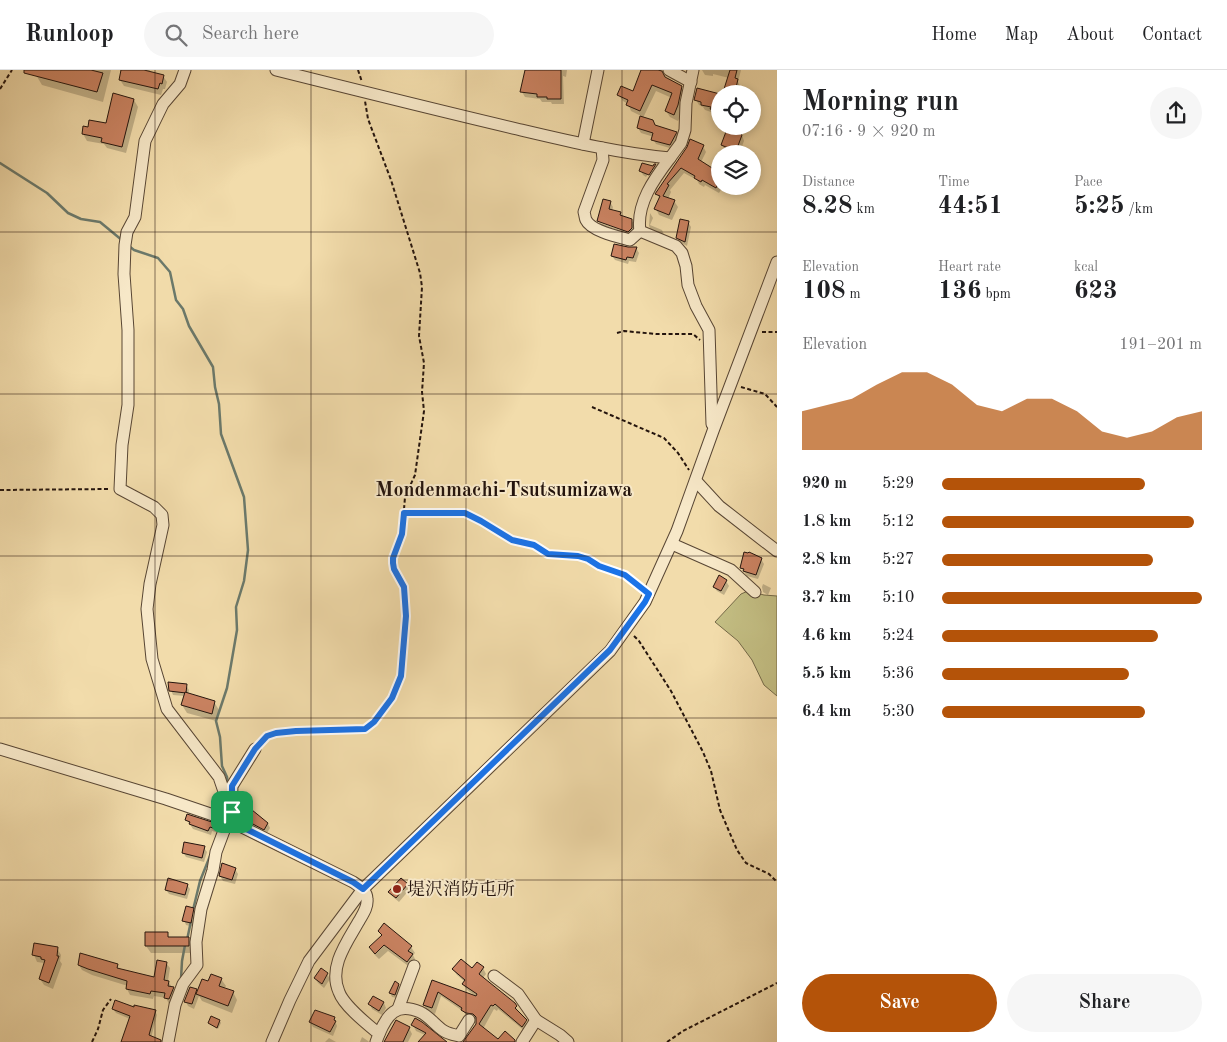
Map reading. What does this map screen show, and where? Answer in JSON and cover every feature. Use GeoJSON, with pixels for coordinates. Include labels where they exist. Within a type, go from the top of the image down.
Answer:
{"type":"FeatureCollection","features":[{"type":"Feature","properties":{"kind":"street"},"geometry":{"type":"LineString","coordinates":[[185,70],[180,84],[163,104],[145,141],[135,217],[127,232],[124,274],[128,330],[128,404],[122,445],[120,489],[154,507],[162,515],[163,524],[150,584],[147,609],[152,659],[167,709],[220,778],[230,816]]}},
{"type":"Feature","properties":{"kind":"street"},"geometry":{"type":"LineString","coordinates":[[276,70],[583,144],[637,155],[670,158]]}},
{"type":"Feature","properties":{"kind":"street"},"geometry":{"type":"LineString","coordinates":[[583,144],[598,70]]}},
{"type":"Feature","properties":{"kind":"street"},"geometry":{"type":"LineString","coordinates":[[640,231],[638,219],[648,188],[681,143],[685,130],[686,103],[692,76],[669,70]]}},
{"type":"Feature","properties":{"kind":"street"},"geometry":{"type":"LineString","coordinates":[[602,148],[603,160],[584,212],[586,221],[607,233],[630,240],[640,231]]}},
{"type":"Feature","properties":{"kind":"street"},"geometry":{"type":"LineString","coordinates":[[640,231],[676,246],[682,253],[686,266],[688,285],[709,330],[713,431]]}},
{"type":"Feature","properties":{"kind":"street"},"geometry":{"type":"LineString","coordinates":[[272,1042],[309,961],[363,889],[610,650],[645,602],[672,544],[777,262]]}},
{"type":"Feature","properties":{"kind":"street"},"geometry":{"type":"LineString","coordinates":[[696,481],[719,506],[777,550]]}},
{"type":"Feature","properties":{"kind":"street"},"geometry":{"type":"LineString","coordinates":[[672,544],[731,570],[755,592]]}},
{"type":"Feature","properties":{"kind":"street"},"geometry":{"type":"LineString","coordinates":[[0,749],[166,799],[230,816],[363,889],[367,898],[366,909],[339,956],[336,977],[338,992],[377,1038],[384,1020],[398,1009],[420,1012],[445,1032],[460,1036],[469,1020]]}},
{"type":"Feature","properties":{"kind":"street"},"geometry":{"type":"LineString","coordinates":[[168,1042],[175,1005],[183,984],[197,965],[196,942],[201,908],[213,870],[216,852],[230,816],[232,786],[255,749]]}},
{"type":"Feature","properties":{"kind":"street"},"geometry":{"type":"LineString","coordinates":[[398,1009],[414,966]]}},
{"type":"Feature","properties":{"kind":"street"},"geometry":{"type":"LineString","coordinates":[[494,976],[518,994],[536,1020],[568,1042]]}},
{"type":"Feature","properties":{"kind":"street"},"geometry":{"type":"LineString","coordinates":[[522,1042],[536,1020]]}},
{"type":"Feature","properties":{"kind":"path"},"geometry":{"type":"LineString","coordinates":[[0,89],[12,70]]}},
{"type":"Feature","properties":{"kind":"path"},"geometry":{"type":"LineString","coordinates":[[255,749],[267,736],[276,733],[365,729],[374,722],[392,698],[401,676],[406,616],[404,587],[394,569],[393,558],[402,534],[405,497],[415,475],[424,411],[422,392],[424,362],[419,336],[422,287],[420,273],[391,180],[368,119],[363,91]]}},
{"type":"Feature","properties":{"kind":"path"},"geometry":{"type":"LineString","coordinates":[[617,333],[624,331],[656,334],[693,334],[709,347]]}},
{"type":"Feature","properties":{"kind":"path"},"geometry":{"type":"LineString","coordinates":[[750,332],[777,332]]}},
{"type":"Feature","properties":{"kind":"path"},"geometry":{"type":"LineString","coordinates":[[730,384],[766,394],[777,407]]}},
{"type":"Feature","properties":{"kind":"path"},"geometry":{"type":"LineString","coordinates":[[592,406],[664,438],[678,453],[696,481]]}},
{"type":"Feature","properties":{"kind":"path"},"geometry":{"type":"LineString","coordinates":[[0,490],[120,489]]}},
{"type":"Feature","properties":{"kind":"path"},"geometry":{"type":"LineString","coordinates":[[404,513],[465,513],[512,540],[534,545],[548,554],[578,556],[625,575],[649,594]]}},
{"type":"Feature","properties":{"kind":"path"},"geometry":{"type":"LineString","coordinates":[[627,628],[639,641],[671,691],[703,752],[711,771],[720,810],[737,850],[746,863],[770,874],[777,882]]}},
{"type":"Feature","properties":{"kind":"path"},"geometry":{"type":"LineString","coordinates":[[667,1042],[777,983]]}},
{"type":"Feature","properties":{"kind":"path"},"geometry":{"type":"LineString","coordinates":[[92,1042],[103,1010],[111,999]]}},
{"type":"Feature","properties":{"kind":"shaded area"},"geometry":{"type":"Polygon","coordinates":[[[748,591],[777,596],[777,696],[764,685],[752,660],[738,641],[715,622],[741,594],[748,591]]]}},
{"type":"Feature","properties":{"kind":"building"},"geometry":{"type":"Polygon","coordinates":[[[24,70],[91,70],[103,73],[97,92],[24,73],[24,70]]]}},
{"type":"Feature","properties":{"kind":"building"},"geometry":{"type":"Polygon","coordinates":[[[121,70],[144,70],[164,75],[162,84],[160,83],[158,89],[119,80],[121,70]]]}},
{"type":"Feature","properties":{"kind":"building"},"geometry":{"type":"Polygon","coordinates":[[[525,70],[561,70],[561,99],[547,99],[547,97],[537,97],[537,94],[520,92],[525,70]]]}},
{"type":"Feature","properties":{"kind":"building"},"geometry":{"type":"Polygon","coordinates":[[[641,70],[662,71],[665,77],[682,86],[674,115],[665,111],[672,93],[652,85],[640,111],[626,105],[628,100],[617,95],[621,86],[633,91],[641,70]]]}},
{"type":"Feature","properties":{"kind":"building"},"geometry":{"type":"Polygon","coordinates":[[[730,70],[737,70],[735,78],[738,79],[737,85],[725,85],[730,70]]]}},
{"type":"Feature","properties":{"kind":"building"},"geometry":{"type":"Polygon","coordinates":[[[697,88],[711,92],[711,107],[701,105],[701,102],[694,100],[697,88]]]}},
{"type":"Feature","properties":{"kind":"building"},"geometry":{"type":"Polygon","coordinates":[[[113,93],[134,99],[122,147],[101,142],[102,138],[82,134],[83,126],[88,127],[89,120],[106,123],[113,93]]]}},
{"type":"Feature","properties":{"kind":"building"},"geometry":{"type":"Polygon","coordinates":[[[640,116],[653,120],[655,125],[677,132],[670,145],[651,140],[653,133],[637,128],[640,116]]]}},
{"type":"Feature","properties":{"kind":"building"},"geometry":{"type":"Polygon","coordinates":[[[725,135],[742,135],[738,145],[721,145],[725,135]]]}},
{"type":"Feature","properties":{"kind":"building"},"geometry":{"type":"Polygon","coordinates":[[[690,139],[704,145],[698,159],[711,167],[711,185],[702,180],[701,182],[681,168],[667,184],[669,185],[663,196],[675,200],[669,215],[654,209],[660,196],[655,194],[687,147],[690,139]]]}},
{"type":"Feature","properties":{"kind":"building"},"geometry":{"type":"Polygon","coordinates":[[[642,163],[653,166],[656,164],[649,175],[639,171],[642,163]]]}},
{"type":"Feature","properties":{"kind":"building"},"geometry":{"type":"Polygon","coordinates":[[[603,199],[611,201],[609,209],[621,212],[620,215],[632,219],[632,228],[628,232],[597,221],[603,199]]]}},
{"type":"Feature","properties":{"kind":"building"},"geometry":{"type":"Polygon","coordinates":[[[680,219],[689,221],[685,242],[676,238],[680,219]]]}},
{"type":"Feature","properties":{"kind":"building"},"geometry":{"type":"Polygon","coordinates":[[[614,244],[637,247],[633,258],[627,257],[626,260],[611,256],[614,244]]]}},
{"type":"Feature","properties":{"kind":"building"},"geometry":{"type":"Polygon","coordinates":[[[744,552],[749,552],[762,558],[756,575],[743,571],[744,569],[740,568],[744,552]]]}},
{"type":"Feature","properties":{"kind":"building"},"geometry":{"type":"Polygon","coordinates":[[[719,575],[727,580],[721,591],[713,587],[719,575]]]}},
{"type":"Feature","properties":{"kind":"building"},"geometry":{"type":"Polygon","coordinates":[[[168,682],[187,684],[186,693],[169,691],[168,682]]]}},
{"type":"Feature","properties":{"kind":"building"},"geometry":{"type":"Polygon","coordinates":[[[185,692],[215,701],[212,714],[181,705],[185,692]]]}},
{"type":"Feature","properties":{"kind":"building"},"geometry":{"type":"Polygon","coordinates":[[[241,801],[268,823],[264,830],[239,814],[239,804],[241,801]]]}},
{"type":"Feature","properties":{"kind":"building"},"geometry":{"type":"Polygon","coordinates":[[[187,814],[215,823],[213,828],[210,827],[208,831],[189,824],[190,822],[185,820],[187,814]]]}},
{"type":"Feature","properties":{"kind":"building"},"geometry":{"type":"Polygon","coordinates":[[[184,842],[205,846],[202,858],[182,853],[184,842]]]}},
{"type":"Feature","properties":{"kind":"building"},"geometry":{"type":"Polygon","coordinates":[[[222,863],[236,868],[232,880],[219,876],[222,863]]]}},
{"type":"Feature","properties":{"kind":"building"},"geometry":{"type":"Polygon","coordinates":[[[168,878],[188,884],[185,895],[165,890],[168,878]]]}},
{"type":"Feature","properties":{"kind":"building","name":"堤沢消防屯所"},"geometry":{"type":"Polygon","coordinates":[[[401,878],[408,884],[396,898],[388,892],[401,878]]]}},
{"type":"Feature","properties":{"kind":"building"},"geometry":{"type":"Polygon","coordinates":[[[186,906],[194,908],[191,923],[182,921],[186,906]]]}},
{"type":"Feature","properties":{"kind":"building"},"geometry":{"type":"Polygon","coordinates":[[[384,923],[412,946],[408,951],[413,954],[407,962],[384,945],[375,954],[369,947],[382,935],[378,931],[384,923]]]}},
{"type":"Feature","properties":{"kind":"building"},"geometry":{"type":"Polygon","coordinates":[[[145,932],[168,932],[168,937],[189,937],[189,946],[145,946],[145,932]]]}},
{"type":"Feature","properties":{"kind":"building"},"geometry":{"type":"Polygon","coordinates":[[[34,943],[58,947],[57,956],[59,956],[49,983],[39,979],[45,960],[32,955],[34,943]]]}},
{"type":"Feature","properties":{"kind":"building"},"geometry":{"type":"Polygon","coordinates":[[[80,953],[118,964],[117,968],[154,977],[157,960],[167,962],[164,980],[169,981],[168,986],[174,987],[169,999],[164,998],[165,993],[151,991],[150,994],[126,989],[127,981],[78,965],[80,953]]]}},
{"type":"Feature","properties":{"kind":"building"},"geometry":{"type":"Polygon","coordinates":[[[461,959],[472,968],[477,962],[484,967],[479,974],[515,1003],[517,1006],[515,1008],[527,1020],[522,1027],[495,1004],[491,1005],[479,1024],[498,1039],[505,1031],[515,1042],[463,1042],[476,1024],[476,1017],[473,1014],[461,1010],[462,1008],[438,992],[432,1008],[423,1005],[432,980],[476,996],[477,994],[462,984],[465,980],[452,969],[461,959]]]}},
{"type":"Feature","properties":{"kind":"building"},"geometry":{"type":"Polygon","coordinates":[[[321,968],[328,973],[322,984],[314,978],[321,968]]]}},
{"type":"Feature","properties":{"kind":"building"},"geometry":{"type":"Polygon","coordinates":[[[211,974],[222,978],[219,986],[234,991],[228,1006],[196,994],[202,979],[208,981],[211,974]]]}},
{"type":"Feature","properties":{"kind":"building"},"geometry":{"type":"Polygon","coordinates":[[[395,981],[399,984],[395,995],[389,993],[395,981]]]}},
{"type":"Feature","properties":{"kind":"building"},"geometry":{"type":"Polygon","coordinates":[[[190,987],[197,989],[192,1004],[184,1002],[190,987]]]}},
{"type":"Feature","properties":{"kind":"building"},"geometry":{"type":"Polygon","coordinates":[[[373,996],[384,1002],[379,1011],[368,1004],[373,996]]]}},
{"type":"Feature","properties":{"kind":"building"},"geometry":{"type":"Polygon","coordinates":[[[115,1000],[134,1007],[134,1005],[156,1010],[149,1035],[161,1040],[161,1042],[121,1042],[130,1016],[112,1009],[115,1000]]]}},
{"type":"Feature","properties":{"kind":"building"},"geometry":{"type":"Polygon","coordinates":[[[315,1010],[335,1017],[334,1020],[336,1021],[330,1032],[309,1022],[315,1010]]]}},
{"type":"Feature","properties":{"kind":"building"},"geometry":{"type":"Polygon","coordinates":[[[211,1016],[220,1020],[217,1028],[208,1023],[211,1016]]]}},
{"type":"Feature","properties":{"kind":"building"},"geometry":{"type":"Polygon","coordinates":[[[415,1018],[447,1042],[418,1042],[426,1033],[411,1025],[415,1018]]]}},
{"type":"Feature","properties":{"kind":"building"},"geometry":{"type":"Polygon","coordinates":[[[396,1020],[410,1027],[403,1042],[384,1042],[396,1020]]]}},
{"type":"Feature","properties":{"kind":"waterway"},"geometry":{"type":"LineString","coordinates":[[0,163],[47,193],[68,213],[81,219],[100,222],[123,241]]}},
{"type":"Feature","properties":{"kind":"waterway"},"geometry":{"type":"LineString","coordinates":[[129,246],[134,250],[158,258],[170,272],[176,300],[183,309],[189,326],[213,367],[219,404],[221,434],[244,497],[248,550],[244,581],[236,607],[237,630],[227,688],[216,721],[220,737],[222,766],[228,785]]}},
{"type":"Feature","properties":{"kind":"waterway"},"geometry":{"type":"LineString","coordinates":[[193,910],[200,881],[210,856]]}},
{"type":"Feature","properties":{"kind":"waterway"},"geometry":{"type":"LineString","coordinates":[[187,940],[191,921]]}},
{"type":"Feature","properties":{"kind":"waterway"},"geometry":{"type":"LineString","coordinates":[[181,979],[185,945]]}},
{"type":"Feature","properties":{"kind":"place","name":"堤沢消防屯所"},"geometry":{"type":"Point","coordinates":[397,889]}},
{"type":"Feature","properties":{"kind":"district","name":"Mondenmachi-Tsutsumizawa"},"geometry":{"type":"Point","coordinates":[504,489]}},
{"type":"Feature","properties":{"kind":"route"},"geometry":{"type":"LineString","coordinates":[[404,513],[465,513],[512,540],[534,545],[548,554],[578,556],[625,575],[649,594],[610,650],[363,889],[353,882],[228,820],[232,812],[232,786],[255,749],[267,736],[296,731],[365,729],[374,722],[392,698],[401,676],[406,616],[406,594],[393,563],[402,534],[404,513]]}}]}
